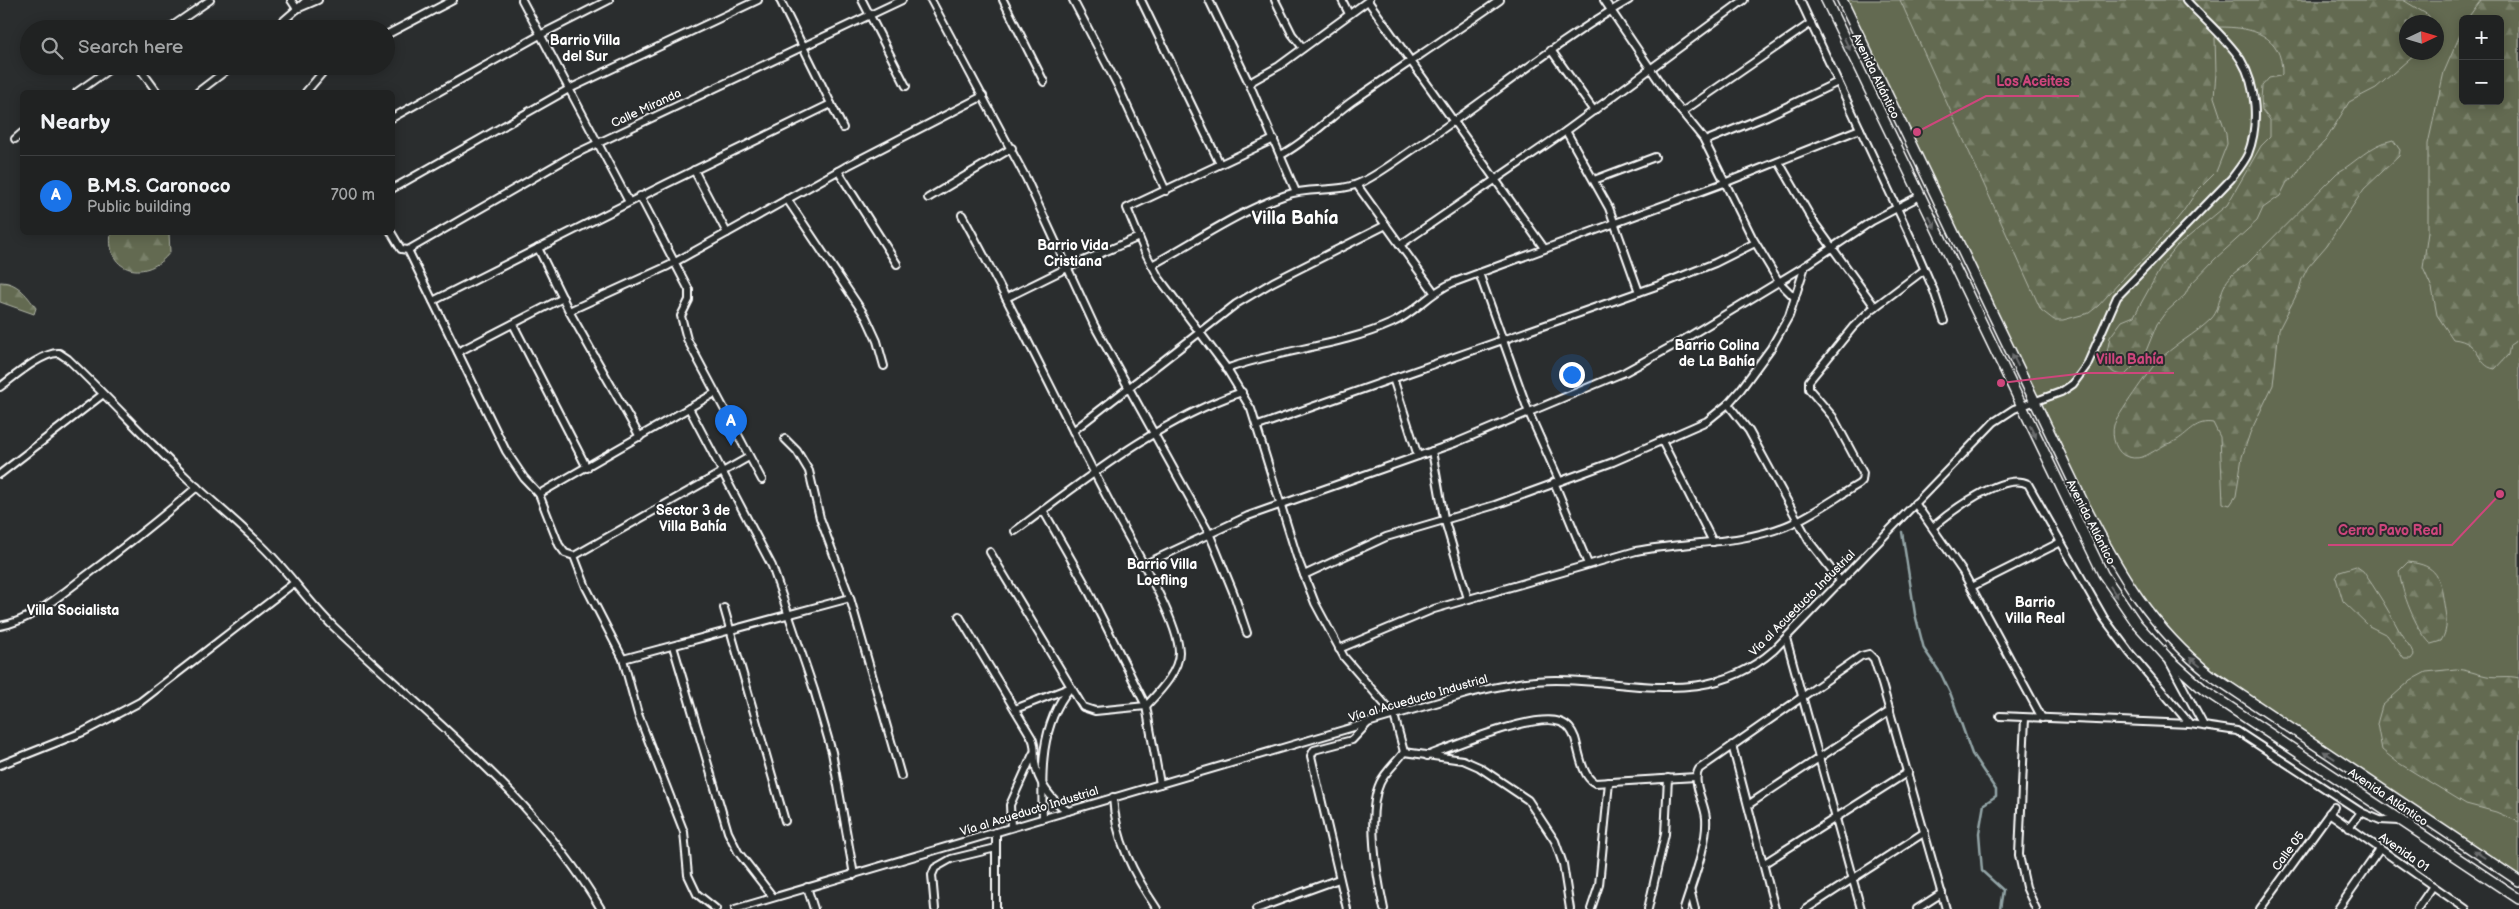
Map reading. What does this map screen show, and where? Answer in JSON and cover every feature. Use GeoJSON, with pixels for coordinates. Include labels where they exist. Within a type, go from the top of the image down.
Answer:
{"type":"FeatureCollection","features":[{"type":"Feature","properties":{"kind":"main road","name":"Avenida Atlántico"},"geometry":{"type":"LineString","coordinates":[[1826,0],[2020,406],[2103,574],[2125,609],[2167,658],[2204,690],[2519,899]]}},
{"type":"Feature","properties":{"kind":"main road","name":"Avenida Atlántico"},"geometry":{"type":"LineString","coordinates":[[1842,0],[2116,566],[2136,597],[2181,650],[2231,690],[2519,882]]}},
{"type":"Feature","properties":{"kind":"street"},"geometry":{"type":"LineString","coordinates":[[181,20],[210,0]]}},
{"type":"Feature","properties":{"kind":"street"},"geometry":{"type":"LineString","coordinates":[[291,0],[297,9]]}},
{"type":"Feature","properties":{"kind":"street"},"geometry":{"type":"LineString","coordinates":[[284,20],[307,0]]}},
{"type":"Feature","properties":{"kind":"street"},"geometry":{"type":"LineString","coordinates":[[297,9],[318,0]]}},
{"type":"Feature","properties":{"kind":"street"},"geometry":{"type":"LineString","coordinates":[[395,30],[453,0]]}},
{"type":"Feature","properties":{"kind":"street"},"geometry":{"type":"LineString","coordinates":[[522,0],[629,202]]}},
{"type":"Feature","properties":{"kind":"street"},"geometry":{"type":"LineString","coordinates":[[395,116],[540,35],[609,0]]}},
{"type":"Feature","properties":{"kind":"street"},"geometry":{"type":"LineString","coordinates":[[395,187],[569,89],[758,0]]}},
{"type":"Feature","properties":{"kind":"street"},"geometry":{"type":"LineString","coordinates":[[780,0],[843,128]]}},
{"type":"Feature","properties":{"kind":"street"},"geometry":{"type":"LineString","coordinates":[[862,0],[906,86]]}},
{"type":"Feature","properties":{"kind":"street","name":"Calle Miranda"},"geometry":{"type":"LineString","coordinates":[[408,250],[542,172],[598,143],[902,0]]}},
{"type":"Feature","properties":{"kind":"street"},"geometry":{"type":"LineString","coordinates":[[931,0],[1012,148],[1067,268],[1128,387],[1209,533],[1234,594],[1247,633]]}},
{"type":"Feature","properties":{"kind":"street"},"geometry":{"type":"LineString","coordinates":[[1003,0],[1044,82]]}},
{"type":"Feature","properties":{"kind":"street"},"geometry":{"type":"LineString","coordinates":[[1073,0],[1118,86],[1166,191]]}},
{"type":"Feature","properties":{"kind":"street"},"geometry":{"type":"LineString","coordinates":[[1140,0],[1220,164]]}},
{"type":"Feature","properties":{"kind":"street"},"geometry":{"type":"LineString","coordinates":[[1209,0],[1249,83],[1296,192]]}},
{"type":"Feature","properties":{"kind":"street"},"geometry":{"type":"LineString","coordinates":[[1275,0],[1292,34],[1303,48]]}},
{"type":"Feature","properties":{"kind":"street"},"geometry":{"type":"LineString","coordinates":[[1342,0],[1349,14]]}},
{"type":"Feature","properties":{"kind":"street"},"geometry":{"type":"LineString","coordinates":[[1249,83],[1303,48],[1369,0],[1544,248]]}},
{"type":"Feature","properties":{"kind":"street"},"geometry":{"type":"LineString","coordinates":[[1281,155],[1412,60],[1500,0]]}},
{"type":"Feature","properties":{"kind":"street"},"geometry":{"type":"LineString","coordinates":[[1604,0],[1682,112],[1705,141],[1755,243],[1779,282],[1795,298]]}},
{"type":"Feature","properties":{"kind":"street"},"geometry":{"type":"LineString","coordinates":[[1152,265],[1229,222],[1281,197],[1296,192],[1357,185],[1454,121],[1551,50],[1611,10],[1630,0]]}},
{"type":"Feature","properties":{"kind":"street"},"geometry":{"type":"LineString","coordinates":[[1400,245],[1566,131],[1744,0]]}},
{"type":"Feature","properties":{"kind":"street"},"geometry":{"type":"LineString","coordinates":[[1800,0],[1897,207],[1934,291],[1944,321]]}},
{"type":"Feature","properties":{"kind":"street","name":"Vía al Acueducto Industrial"},"geometry":{"type":"LineString","coordinates":[[735,909],[1445,699],[1528,682],[1567,680],[1675,687],[1709,685],[1748,670],[1786,638],[1994,422],[2020,406],[2061,392],[2078,378],[2087,365],[2117,297],[2231,179],[2248,154],[2254,119],[2253,92],[2248,73],[2233,49],[2186,0]]}},
{"type":"Feature","properties":{"kind":"street"},"geometry":{"type":"LineString","coordinates":[[1682,112],[1811,23]]}},
{"type":"Feature","properties":{"kind":"street"},"geometry":{"type":"LineString","coordinates":[[1551,50],[1594,111]]}},
{"type":"Feature","properties":{"kind":"street"},"geometry":{"type":"LineString","coordinates":[[80,90],[101,75]]}},
{"type":"Feature","properties":{"kind":"street"},"geometry":{"type":"LineString","coordinates":[[145,75],[156,90]]}},
{"type":"Feature","properties":{"kind":"street"},"geometry":{"type":"LineString","coordinates":[[201,90],[220,75]]}},
{"type":"Feature","properties":{"kind":"street"},"geometry":{"type":"LineString","coordinates":[[308,90],[320,75]]}},
{"type":"Feature","properties":{"kind":"street"},"geometry":{"type":"LineString","coordinates":[[1705,141],[1767,116],[1838,82]]}},
{"type":"Feature","properties":{"kind":"street"},"geometry":{"type":"LineString","coordinates":[[569,311],[675,261],[838,171],[983,96]]}},
{"type":"Feature","properties":{"kind":"street"},"geometry":{"type":"LineString","coordinates":[[433,301],[640,196],[831,104]]}},
{"type":"Feature","properties":{"kind":"street"},"geometry":{"type":"LineString","coordinates":[[1226,369],[1252,360],[1311,348],[1392,323],[1412,312],[1434,292],[1479,273],[1724,183],[1860,129]]}},
{"type":"Feature","properties":{"kind":"street"},"geometry":{"type":"LineString","coordinates":[[1566,131],[1615,222],[1639,292]]}},
{"type":"Feature","properties":{"kind":"street"},"geometry":{"type":"LineString","coordinates":[[15,139],[20,135]]}},
{"type":"Feature","properties":{"kind":"street"},"geometry":{"type":"LineString","coordinates":[[1274,139],[1127,208],[1152,265],[1242,392],[1258,426],[1304,575],[1339,649],[1362,681],[1394,714],[1404,752]]}},
{"type":"Feature","properties":{"kind":"street"},"geometry":{"type":"LineString","coordinates":[[928,198],[1012,148]]}},
{"type":"Feature","properties":{"kind":"street"},"geometry":{"type":"LineString","coordinates":[[1594,180],[1655,157]]}},
{"type":"Feature","properties":{"kind":"street"},"geometry":{"type":"LineString","coordinates":[[1779,162],[1797,195],[1832,248],[1875,307]]}},
{"type":"Feature","properties":{"kind":"street"},"geometry":{"type":"LineString","coordinates":[[694,170],[727,233]]}},
{"type":"Feature","properties":{"kind":"street"},"geometry":{"type":"LineString","coordinates":[[838,171],[896,264]]}},
{"type":"Feature","properties":{"kind":"street"},"geometry":{"type":"LineString","coordinates":[[1357,185],[1434,292]]}},
{"type":"Feature","properties":{"kind":"street"},"geometry":{"type":"LineString","coordinates":[[640,196],[675,261],[690,296],[681,316],[683,329],[762,480]]}},
{"type":"Feature","properties":{"kind":"street"},"geometry":{"type":"LineString","coordinates":[[1143,566],[1209,533],[1281,503],[1432,451],[1528,413],[1648,361],[1805,266],[1897,207],[1920,196]]}},
{"type":"Feature","properties":{"kind":"street"},"geometry":{"type":"LineString","coordinates":[[787,199],[866,317],[878,341],[884,366]]}},
{"type":"Feature","properties":{"kind":"street"},"geometry":{"type":"LineString","coordinates":[[962,215],[1143,566],[1171,625],[1179,653],[1176,666],[1146,706],[1095,712],[1088,710],[1077,700],[990,552]]}},
{"type":"Feature","properties":{"kind":"street"},"geometry":{"type":"LineString","coordinates":[[1073,431],[1199,332],[1254,293],[1386,225]]}},
{"type":"Feature","properties":{"kind":"street"},"geometry":{"type":"LineString","coordinates":[[393,235],[401,249],[408,250],[506,451],[524,478],[539,494],[559,545],[565,553],[574,556],[749,456]]}},
{"type":"Feature","properties":{"kind":"street"},"geometry":{"type":"LineString","coordinates":[[1006,298],[1067,268],[1139,238]]}},
{"type":"Feature","properties":{"kind":"street"},"geometry":{"type":"LineString","coordinates":[[1258,426],[1700,270],[1755,243]]}},
{"type":"Feature","properties":{"kind":"street"},"geometry":{"type":"LineString","coordinates":[[538,248],[569,311],[640,437]]}},
{"type":"Feature","properties":{"kind":"street"},"geometry":{"type":"LineString","coordinates":[[1304,575],[1386,536],[1444,518],[1476,511],[1662,441],[1708,421],[1728,404],[1771,348],[1789,316],[1805,266]]}},
{"type":"Feature","properties":{"kind":"street"},"geometry":{"type":"LineString","coordinates":[[1339,649],[1394,624],[1468,599],[1588,564],[1667,544],[1713,542],[1763,533],[1798,520],[1862,481],[1863,473],[1841,430],[1825,407],[1811,392],[1808,385],[1853,328],[1875,307],[1924,270]]}},
{"type":"Feature","properties":{"kind":"street"},"geometry":{"type":"LineString","coordinates":[[1479,273],[1528,413],[1557,481],[1588,564]]}},
{"type":"Feature","properties":{"kind":"street"},"geometry":{"type":"LineString","coordinates":[[458,352],[563,298]]}},
{"type":"Feature","properties":{"kind":"street"},"geometry":{"type":"LineString","coordinates":[[512,324],[587,468]]}},
{"type":"Feature","properties":{"kind":"street"},"geometry":{"type":"LineString","coordinates":[[0,387],[31,365],[55,353],[68,359],[102,395],[263,547],[333,626],[380,671],[447,728],[490,772],[571,862],[601,909]]}},
{"type":"Feature","properties":{"kind":"street"},"geometry":{"type":"LineString","coordinates":[[1393,378],[1418,456]]}},
{"type":"Feature","properties":{"kind":"street"},"geometry":{"type":"LineString","coordinates":[[1015,531],[1094,472],[1154,434],[1206,405],[1242,392]]}},
{"type":"Feature","properties":{"kind":"street"},"geometry":{"type":"LineString","coordinates":[[539,494],[715,393]]}},
{"type":"Feature","properties":{"kind":"street"},"geometry":{"type":"LineString","coordinates":[[0,474],[102,395]]}},
{"type":"Feature","properties":{"kind":"street"},"geometry":{"type":"LineString","coordinates":[[1728,404],[1749,432],[1809,541],[1840,582]]}},
{"type":"Feature","properties":{"kind":"street"},"geometry":{"type":"LineString","coordinates":[[688,408],[769,558],[789,614],[832,752],[854,874]]}},
{"type":"Feature","properties":{"kind":"street"},"geometry":{"type":"LineString","coordinates":[[785,439],[797,451],[809,471],[820,518],[850,598],[901,776]]}},
{"type":"Feature","properties":{"kind":"street"},"geometry":{"type":"LineString","coordinates":[[1662,441],[1713,542]]}},
{"type":"Feature","properties":{"kind":"street"},"geometry":{"type":"LineString","coordinates":[[1432,451],[1444,518],[1468,599]]}},
{"type":"Feature","properties":{"kind":"street"},"geometry":{"type":"LineString","coordinates":[[1933,527],[1952,510],[1975,496],[2008,484],[2023,482],[2032,488],[2091,596],[2117,636],[2190,724]]}},
{"type":"Feature","properties":{"kind":"street"},"geometry":{"type":"LineString","coordinates":[[0,626],[21,620],[52,602],[198,487]]}},
{"type":"Feature","properties":{"kind":"street"},"geometry":{"type":"LineString","coordinates":[[1915,503],[1933,527],[1971,587],[2042,718]]}},
{"type":"Feature","properties":{"kind":"street"},"geometry":{"type":"LineString","coordinates":[[1044,510],[1084,582],[1146,706],[1160,784]]}},
{"type":"Feature","properties":{"kind":"street"},"geometry":{"type":"LineString","coordinates":[[1971,587],[2061,542]]}},
{"type":"Feature","properties":{"kind":"street"},"geometry":{"type":"LineString","coordinates":[[574,556],[586,587],[623,659],[638,714],[684,832],[688,875],[697,894],[716,909]]}},
{"type":"Feature","properties":{"kind":"street"},"geometry":{"type":"LineString","coordinates":[[0,765],[83,732],[140,702],[294,583]]}},
{"type":"Feature","properties":{"kind":"street"},"geometry":{"type":"LineString","coordinates":[[623,659],[850,598]]}},
{"type":"Feature","properties":{"kind":"street"},"geometry":{"type":"LineString","coordinates":[[724,608],[785,821]]}},
{"type":"Feature","properties":{"kind":"street"},"geometry":{"type":"LineString","coordinates":[[958,616],[1032,738],[1035,748],[1036,766],[1043,783],[1053,799],[1068,811]]}},
{"type":"Feature","properties":{"kind":"street"},"geometry":{"type":"LineString","coordinates":[[1786,638],[1861,909]]}},
{"type":"Feature","properties":{"kind":"street"},"geometry":{"type":"LineString","coordinates":[[673,646],[728,832],[738,852],[773,897]]}},
{"type":"Feature","properties":{"kind":"street"},"geometry":{"type":"LineString","coordinates":[[1684,909],[1706,824],[1696,777],[1702,765],[1862,656],[1870,654],[1874,659],[1890,711],[1946,909]]}},
{"type":"Feature","properties":{"kind":"street"},"geometry":{"type":"LineString","coordinates":[[2167,658],[2204,726]]}},
{"type":"Feature","properties":{"kind":"street"},"geometry":{"type":"LineString","coordinates":[[1016,710],[1070,688]]}},
{"type":"Feature","properties":{"kind":"street"},"geometry":{"type":"LineString","coordinates":[[1011,827],[1010,805],[1027,771],[1035,748],[1045,734],[1056,708],[1070,688]]}},
{"type":"Feature","properties":{"kind":"street"},"geometry":{"type":"LineString","coordinates":[[1748,805],[1890,711]]}},
{"type":"Feature","properties":{"kind":"street"},"geometry":{"type":"LineString","coordinates":[[2000,716],[2190,724],[2237,731],[2361,812],[2380,820],[2402,821]]}},
{"type":"Feature","properties":{"kind":"street"},"geometry":{"type":"LineString","coordinates":[[2025,718],[2019,855],[2026,887],[2036,909]]}},
{"type":"Feature","properties":{"kind":"street"},"geometry":{"type":"LineString","coordinates":[[1427,756],[1486,734],[1546,720],[1560,722],[1572,729],[1590,781],[1609,782],[1696,777]]}},
{"type":"Feature","properties":{"kind":"street"},"geometry":{"type":"LineString","coordinates":[[1347,909],[1311,761],[1312,753],[1320,748],[1352,740],[1368,723]]}},
{"type":"Feature","properties":{"kind":"street"},"geometry":{"type":"LineString","coordinates":[[1044,818],[1045,734]]}},
{"type":"Feature","properties":{"kind":"street"},"geometry":{"type":"LineString","coordinates":[[1732,745],[1775,909]]}},
{"type":"Feature","properties":{"kind":"street"},"geometry":{"type":"LineString","coordinates":[[1404,752],[1463,760],[1479,766],[1528,800],[1545,824],[1560,856],[1570,909]]}},
{"type":"Feature","properties":{"kind":"street"},"geometry":{"type":"LineString","coordinates":[[1384,909],[1374,836],[1375,804],[1380,782],[1404,752]]}},
{"type":"Feature","properties":{"kind":"street"},"geometry":{"type":"LineString","coordinates":[[1763,864],[1908,772]]}},
{"type":"Feature","properties":{"kind":"street"},"geometry":{"type":"LineString","coordinates":[[1648,909],[1665,834],[1668,778]]}},
{"type":"Feature","properties":{"kind":"street"},"geometry":{"type":"LineString","coordinates":[[1591,909],[1599,885],[1609,782]]}},
{"type":"Feature","properties":{"kind":"street"},"geometry":{"type":"LineString","coordinates":[[1113,798],[1120,839],[1135,874],[1156,909]]}},
{"type":"Feature","properties":{"kind":"street","name":"Calle 05"},"geometry":{"type":"LineString","coordinates":[[2260,909],[2334,807]]}},
{"type":"Feature","properties":{"kind":"street"},"geometry":{"type":"LineString","coordinates":[[2349,828],[2361,812]]}},
{"type":"Feature","properties":{"kind":"street","name":"Avenida 01"},"geometry":{"type":"LineString","coordinates":[[2329,814],[2466,909]]}},
{"type":"Feature","properties":{"kind":"street"},"geometry":{"type":"LineString","coordinates":[[996,832],[996,909]]}},
{"type":"Feature","properties":{"kind":"street"},"geometry":{"type":"LineString","coordinates":[[1806,909],[1925,832]]}},
{"type":"Feature","properties":{"kind":"street"},"geometry":{"type":"LineString","coordinates":[[935,909],[932,875],[935,868],[951,859],[996,848]]}},
{"type":"Feature","properties":{"kind":"street"},"geometry":{"type":"LineString","coordinates":[[2338,909],[2380,849]]}},
{"type":"Feature","properties":{"kind":"street"},"geometry":{"type":"LineString","coordinates":[[1256,909],[1339,879]]}},
{"type":"Feature","properties":{"kind":"street"},"geometry":{"type":"LineString","coordinates":[[2417,909],[2433,886]]}},
{"type":"Feature","properties":{"kind":"street"},"geometry":{"type":"LineString","coordinates":[[807,887],[814,909]]}},
{"type":"Feature","properties":{"kind":"street"},"geometry":{"type":"LineString","coordinates":[[1690,888],[1695,909]]}},
{"type":"Feature","properties":{"kind":"street"},"geometry":{"type":"LineString","coordinates":[[1917,909],[1942,893]]}},
{"type":"Feature","properties":{"kind":"street"},"geometry":{"type":"LineString","coordinates":[[749,909],[755,903]]}},
{"type":"Feature","properties":{"kind":"green space"},"geometry":{"type":"Polygon","coordinates":[[[1842,0],[2519,0],[2519,881],[2195,663],[2121,574],[1842,0]]]}},
{"type":"Feature","properties":{"kind":"green space"},"geometry":{"type":"Polygon","coordinates":[[[1900,0],[2403,0],[2428,15],[2399,15],[2399,60],[2408,60],[2376,88],[2349,102],[2326,140],[2303,164],[2294,178],[2287,182],[2280,196],[2263,208],[2257,221],[2215,259],[2190,285],[2185,295],[2165,313],[2157,324],[2144,356],[2125,375],[2118,374],[2113,372],[2105,362],[2110,337],[2122,321],[2134,316],[2164,262],[2176,247],[2227,205],[2261,146],[2270,137],[2270,120],[2262,110],[2262,86],[2269,78],[2282,74],[2281,60],[2277,50],[2271,42],[2253,31],[2219,27],[2215,38],[2216,73],[2214,97],[2226,133],[2227,144],[2216,172],[2197,191],[2182,213],[2146,257],[2130,271],[2098,306],[2089,313],[2063,320],[2054,320],[2041,310],[1900,0]]]}},
{"type":"Feature","properties":{"kind":"green space"},"geometry":{"type":"Polygon","coordinates":[[[2481,0],[2519,0],[2519,339],[2510,345],[2508,355],[2495,369],[2484,363],[2469,345],[2463,341],[2453,339],[2437,315],[2432,288],[2423,268],[2428,232],[2428,144],[2444,72],[2459,37],[2459,105],[2504,105],[2504,15],[2470,15],[2481,0]]]}},
{"type":"Feature","properties":{"kind":"green space"},"geometry":{"type":"Polygon","coordinates":[[[2393,140],[2400,150],[2399,156],[2364,189],[2327,245],[2308,267],[2299,290],[2279,329],[2273,385],[2250,433],[2242,457],[2236,496],[2230,505],[2223,503],[2220,437],[2213,423],[2202,423],[2182,437],[2143,457],[2128,457],[2120,452],[2115,444],[2113,430],[2121,413],[2157,362],[2215,314],[2223,289],[2231,276],[2247,264],[2337,173],[2370,150],[2393,140]]]}},
{"type":"Feature","properties":{"kind":"green space"},"geometry":{"type":"Polygon","coordinates":[[[111,235],[169,235],[170,252],[151,267],[140,270],[130,269],[121,265],[111,247],[111,235]]]}},
{"type":"Feature","properties":{"kind":"green space"},"geometry":{"type":"Polygon","coordinates":[[[0,282],[11,284],[21,290],[36,308],[34,314],[0,302],[0,282]]]}},
{"type":"Feature","properties":{"kind":"green space"},"geometry":{"type":"Polygon","coordinates":[[[2408,562],[2426,566],[2436,574],[2439,580],[2446,614],[2445,632],[2441,641],[2431,644],[2410,610],[2399,571],[2408,562]]]}},
{"type":"Feature","properties":{"kind":"green space"},"geometry":{"type":"Polygon","coordinates":[[[2356,566],[2363,571],[2411,649],[2414,655],[2411,659],[2404,659],[2387,635],[2369,626],[2343,601],[2336,578],[2340,571],[2356,566]]]}},
{"type":"Feature","properties":{"kind":"green space"},"geometry":{"type":"Polygon","coordinates":[[[2456,669],[2487,676],[2519,678],[2519,822],[2496,812],[2466,804],[2397,762],[2382,750],[2377,724],[2382,706],[2411,680],[2426,672],[2456,669]]]}},
{"type":"Feature","properties":{"kind":"waterway"},"geometry":{"type":"LineString","coordinates":[[1902,532],[1915,614],[1924,649],[1941,674],[1951,695],[1972,754],[1996,790],[1996,796],[1984,804],[1979,833],[1982,871],[2003,890],[2000,909]]}},
{"type":"Feature","properties":{"kind":"place","name":"Los Aceites"},"geometry":{"type":"Point","coordinates":[1917,132]}},
{"type":"Feature","properties":{"kind":"place","name":"Villa Bahía"},"geometry":{"type":"Point","coordinates":[2001,383]}},
{"type":"Feature","properties":{"kind":"place","name":"B.M.S. Caronoco"},"geometry":{"type":"Point","coordinates":[731,446]}},
{"type":"Feature","properties":{"kind":"place","name":"Cerro Pavo Real"},"geometry":{"type":"Point","coordinates":[2500,494]}},
{"type":"Feature","properties":{"kind":"district","name":"Barrio Villa del Sur"},"geometry":{"type":"Point","coordinates":[585,48]}},
{"type":"Feature","properties":{"kind":"district","name":"Villa Bahía"},"geometry":{"type":"Point","coordinates":[1295,218]}},
{"type":"Feature","properties":{"kind":"district","name":"Barrio Vida Cristiana"},"geometry":{"type":"Point","coordinates":[1073,254]}},
{"type":"Feature","properties":{"kind":"district","name":"Barrio Colina de La Bahía"},"geometry":{"type":"Point","coordinates":[1717,354]}},
{"type":"Feature","properties":{"kind":"district","name":"Sector 3 de Villa Bahía"},"geometry":{"type":"Point","coordinates":[693,518]}},
{"type":"Feature","properties":{"kind":"district","name":"Barrio Villa Loefling"},"geometry":{"type":"Point","coordinates":[1162,572]}},
{"type":"Feature","properties":{"kind":"district","name":"Villa Socialista"},"geometry":{"type":"Point","coordinates":[73,610]}},
{"type":"Feature","properties":{"kind":"district","name":"Barrio Villa Real"},"geometry":{"type":"Point","coordinates":[2035,610]}}]}
